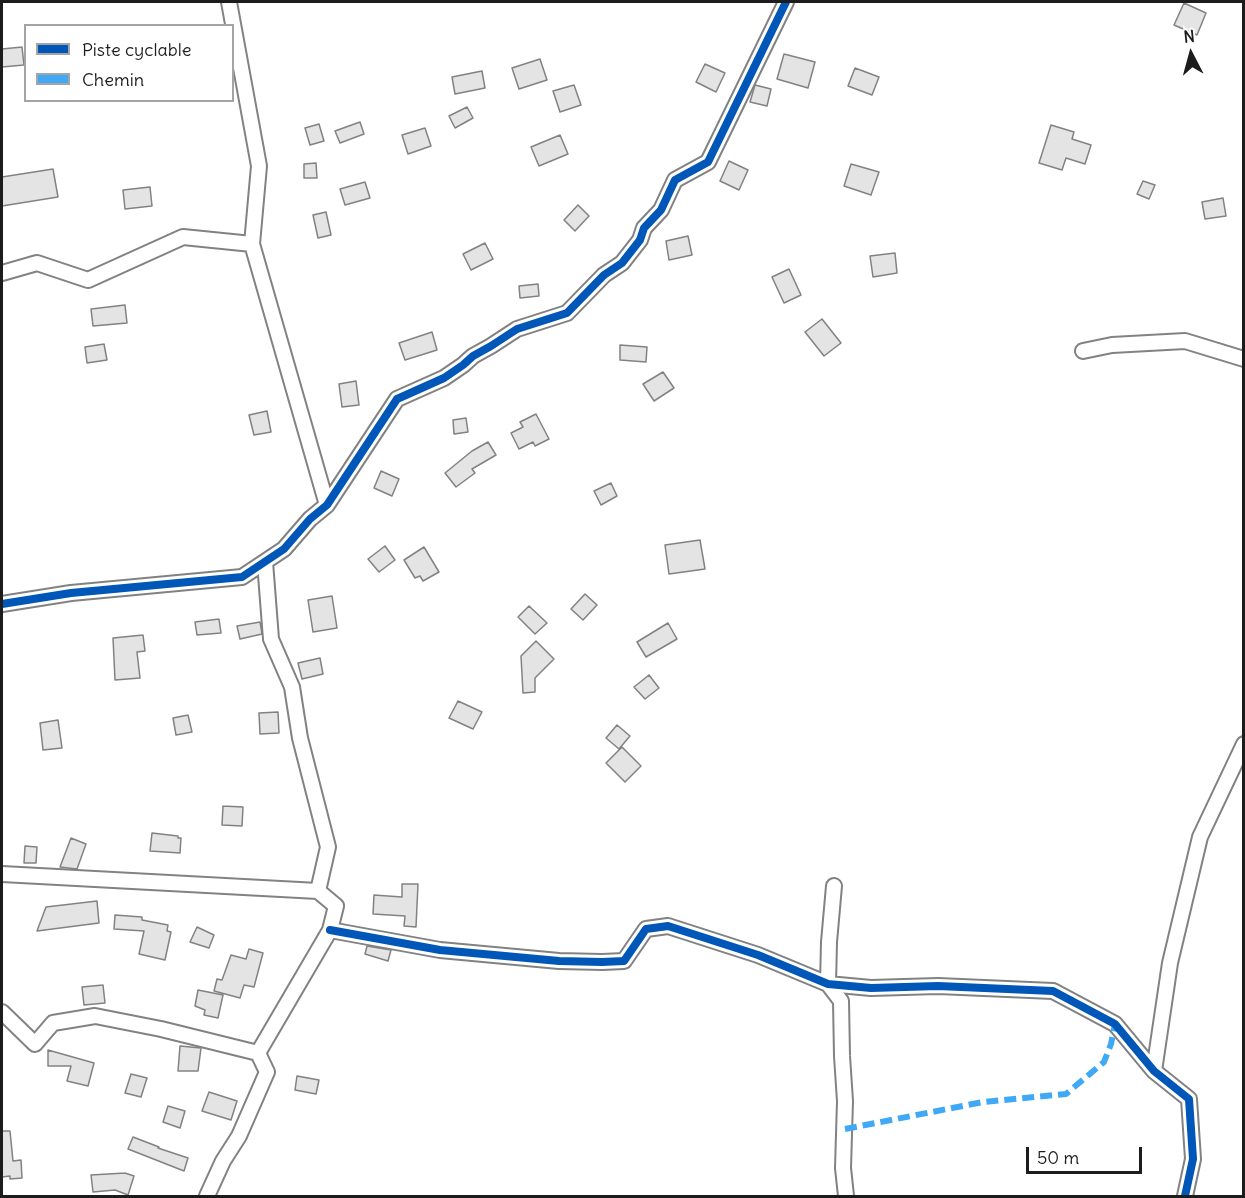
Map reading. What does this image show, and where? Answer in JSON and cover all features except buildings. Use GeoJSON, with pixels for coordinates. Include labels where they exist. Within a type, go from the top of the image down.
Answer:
{"type":"FeatureCollection","features":[{"type":"Feature","properties":{"kind":"street"},"geometry":{"type":"LineString","coordinates":[[229,2],[233,24]]}},
{"type":"Feature","properties":{"kind":"street"},"geometry":{"type":"LineString","coordinates":[[2,604],[71,593],[242,577],[284,549],[310,519],[327,505],[397,399],[444,378],[473,356],[517,329],[567,313],[604,275],[622,263],[640,240],[644,228],[661,210],[675,180],[708,162],[786,2]]}},
{"type":"Feature","properties":{"kind":"street"},"geometry":{"type":"LineString","coordinates":[[234,29],[259,166],[252,244],[327,505]]}},
{"type":"Feature","properties":{"kind":"street"},"geometry":{"type":"LineString","coordinates":[[2,273],[37,263],[88,280],[183,237],[252,244]]}},
{"type":"Feature","properties":{"kind":"street"},"geometry":{"type":"LineString","coordinates":[[1083,351],[1112,345],[1185,341],[1244,359]]}},
{"type":"Feature","properties":{"kind":"street"},"geometry":{"type":"LineString","coordinates":[[265,562],[271,639],[292,687],[300,738],[328,847],[318,891]]}},
{"type":"Feature","properties":{"kind":"street"},"geometry":{"type":"LineString","coordinates":[[1154,1071],[1170,963],[1200,837],[1244,744]]}},
{"type":"Feature","properties":{"kind":"street"},"geometry":{"type":"LineString","coordinates":[[2,874],[318,891],[336,906],[330,930],[258,1053]]}},
{"type":"Feature","properties":{"kind":"street"},"geometry":{"type":"LineString","coordinates":[[834,886],[828,984],[841,1001],[845,1101],[843,1168],[846,1197]]}},
{"type":"Feature","properties":{"kind":"street"},"geometry":{"type":"LineString","coordinates":[[330,930],[440,950],[559,961],[602,962],[624,961],[646,929],[668,926],[758,955],[828,984],[871,988],[938,986],[1053,991],[1115,1024],[1154,1071],[1189,1099],[1193,1159],[1185,1197]]}},
{"type":"Feature","properties":{"kind":"street"},"geometry":{"type":"LineString","coordinates":[[2,1012],[36,1044],[53,1023],[95,1016],[161,1029],[258,1053]]}},
{"type":"Feature","properties":{"kind":"street"},"geometry":{"type":"LineString","coordinates":[[207,1197],[223,1161],[239,1136],[267,1072],[258,1053]]}},
{"type":"Feature","properties":{"kind":"marked path"},"geometry":{"type":"LineString","coordinates":[[845,1129],[983,1102],[1066,1094],[1104,1062],[1115,1024]]}},
{"type":"Feature","properties":{"kind":"cycle path"},"geometry":{"type":"LineString","coordinates":[[2,604],[71,593],[242,577],[284,549],[310,519],[327,505],[397,399],[444,378],[473,356],[517,329],[567,313],[604,275],[622,263],[640,240],[644,228],[661,210],[675,180],[708,162],[786,2]]}},
{"type":"Feature","properties":{"kind":"cycle path"},"geometry":{"type":"LineString","coordinates":[[330,930],[440,950],[559,961],[602,962],[624,961],[646,929],[668,926],[758,955],[828,984],[871,988],[938,986],[1053,991],[1115,1024],[1154,1071],[1189,1099],[1193,1159],[1185,1196]]}}]}
